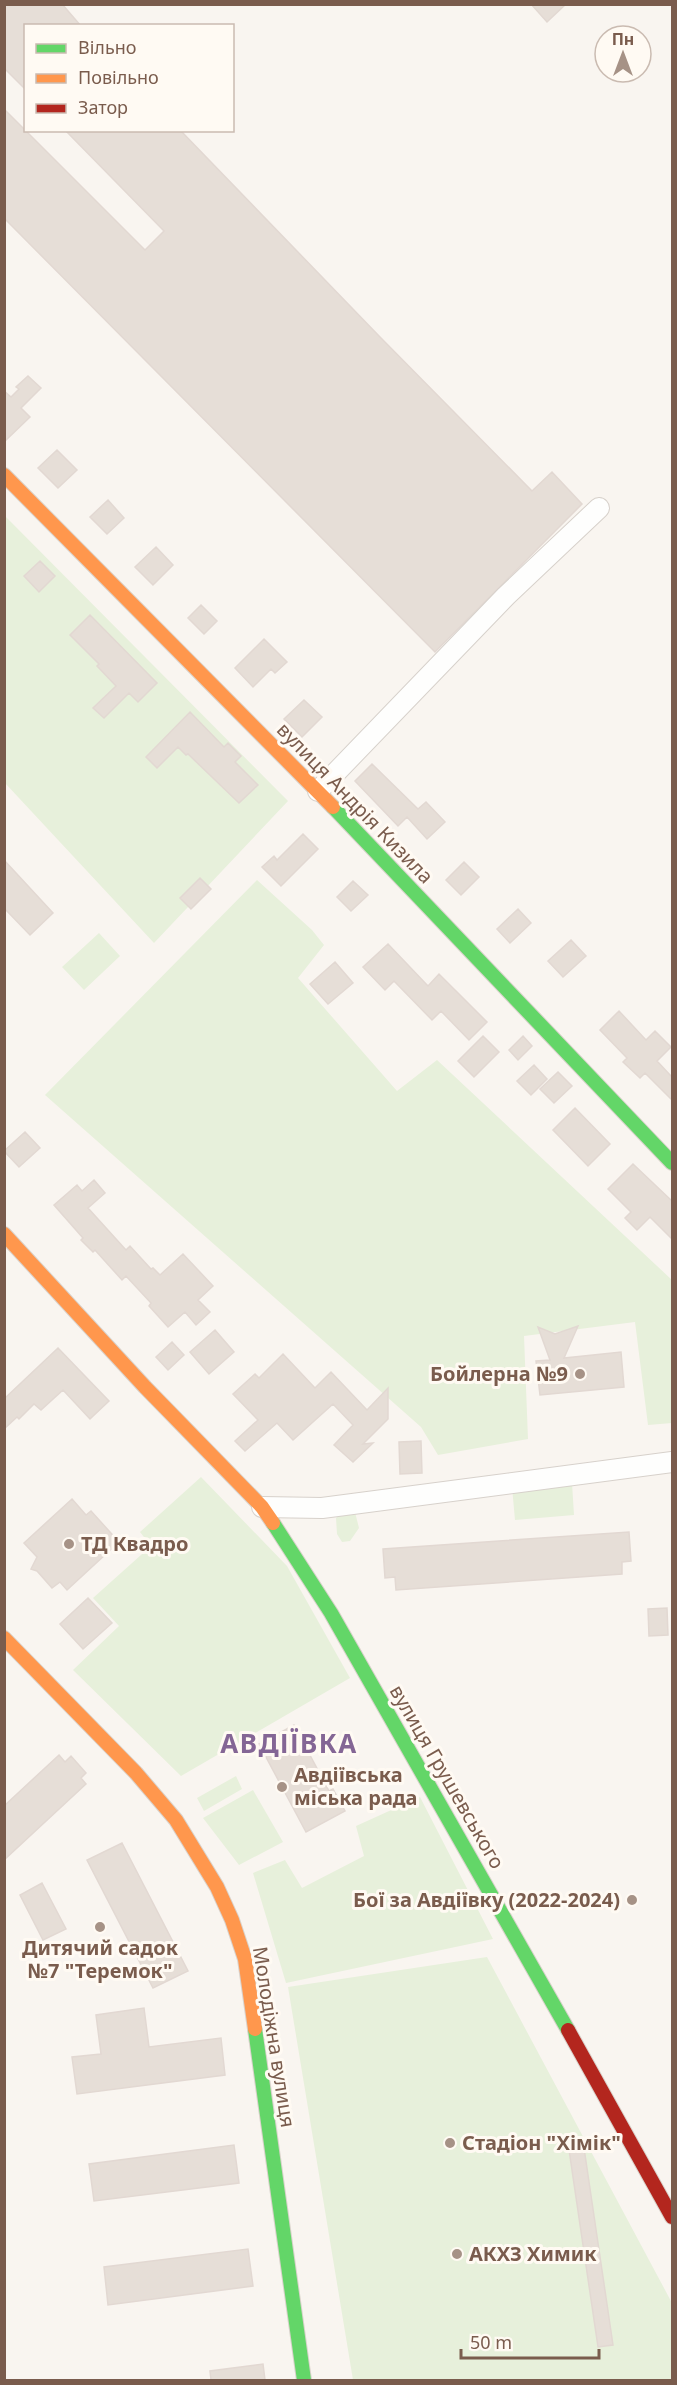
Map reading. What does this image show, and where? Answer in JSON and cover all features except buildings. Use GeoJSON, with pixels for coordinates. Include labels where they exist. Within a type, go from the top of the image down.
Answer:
{"type":"FeatureCollection","features":[{"type":"Feature","properties":{"kind":"street","name":"вулиця Андрія Кизила"},"geometry":{"type":"LineString","coordinates":[[4,476],[318,791],[672,1163]]}},
{"type":"Feature","properties":{"kind":"street"},"geometry":{"type":"LineString","coordinates":[[318,791],[506,596],[599,508]]}},
{"type":"Feature","properties":{"kind":"street","name":"вулиця Грушевського"},"geometry":{"type":"LineString","coordinates":[[4,1234],[145,1387],[262,1507],[331,1613],[448,1816],[672,2217]]}},
{"type":"Feature","properties":{"kind":"street"},"geometry":{"type":"LineString","coordinates":[[262,1507],[322,1508],[672,1462]]}},
{"type":"Feature","properties":{"kind":"street","name":"Молодіжна вулиця"},"geometry":{"type":"LineString","coordinates":[[4,1638],[136,1773],[176,1820],[217,1887],[232,1920],[245,1959],[304,2380]]}},
{"type":"Feature","properties":{"kind":"green space"},"geometry":{"type":"Polygon","coordinates":[[[5,516],[288,801],[154,943],[5,783],[5,516]]]}},
{"type":"Feature","properties":{"kind":"green space"},"geometry":{"type":"Polygon","coordinates":[[[257,880],[312,930],[324,945],[298,978],[397,1091],[437,1060],[672,1280],[672,1423],[648,1425],[635,1322],[524,1336],[528,1439],[438,1455],[421,1427],[45,1095],[257,880]]]}},
{"type":"Feature","properties":{"kind":"green space"},"geometry":{"type":"Polygon","coordinates":[[[99,933],[120,956],[84,990],[62,967],[99,933]]]}},
{"type":"Feature","properties":{"kind":"green space"},"geometry":{"type":"Polygon","coordinates":[[[201,1477],[287,1566],[350,1678],[181,1776],[73,1670],[119,1626],[93,1598],[151,1546],[140,1532],[201,1477]]]}},
{"type":"Feature","properties":{"kind":"green space"},"geometry":{"type":"Polygon","coordinates":[[[572,1483],[574,1515],[515,1520],[512,1487],[572,1483]]]}},
{"type":"Feature","properties":{"kind":"green space"},"geometry":{"type":"Polygon","coordinates":[[[355,1512],[359,1528],[350,1541],[342,1542],[337,1534],[336,1518],[340,1514],[355,1512]]]}},
{"type":"Feature","properties":{"kind":"green space"},"geometry":{"type":"Polygon","coordinates":[[[236,1776],[242,1789],[204,1811],[197,1798],[236,1776]]]}},
{"type":"Feature","properties":{"kind":"green space"},"geometry":{"type":"Polygon","coordinates":[[[253,1790],[283,1842],[239,1865],[203,1818],[253,1790]]]}},
{"type":"Feature","properties":{"kind":"green space"},"geometry":{"type":"Polygon","coordinates":[[[420,1797],[493,1939],[286,1983],[253,1873],[285,1860],[302,1888],[364,1856],[356,1826],[420,1797]]]}},
{"type":"Feature","properties":{"kind":"green space","name":"Стадіон \"Хімік\""},"geometry":{"type":"Polygon","coordinates":[[[487,1957],[672,2303],[672,2380],[353,2380],[288,1987],[487,1957]]]}},
{"type":"Feature","properties":{"kind":"traffic: fast"},"geometry":{"type":"LineString","coordinates":[[333,807],[672,1163]]}},
{"type":"Feature","properties":{"kind":"traffic: fast"},"geometry":{"type":"LineString","coordinates":[[273,1523],[331,1613],[568,2030]]}},
{"type":"Feature","properties":{"kind":"traffic: fast"},"geometry":{"type":"LineString","coordinates":[[255,2029],[304,2380]]}},
{"type":"Feature","properties":{"kind":"traffic: slow"},"geometry":{"type":"LineString","coordinates":[[4,475],[333,807]]}},
{"type":"Feature","properties":{"kind":"traffic: slow"},"geometry":{"type":"LineString","coordinates":[[4,1234],[145,1387],[262,1507],[273,1523]]}},
{"type":"Feature","properties":{"kind":"traffic: slow"},"geometry":{"type":"LineString","coordinates":[[4,1638],[136,1773],[176,1820],[217,1887],[232,1920],[245,1959],[255,2029]]}},
{"type":"Feature","properties":{"kind":"traffic: jam"},"geometry":{"type":"LineString","coordinates":[[568,2030],[672,2217]]}},
{"type":"Feature","properties":{"kind":"place","name":"Бойлерна №9"},"geometry":{"type":"Point","coordinates":[580,1374]}},
{"type":"Feature","properties":{"kind":"place","name":"ТД Квадро"},"geometry":{"type":"Point","coordinates":[69,1544]}},
{"type":"Feature","properties":{"kind":"place","name":"Авдіївська міська рада"},"geometry":{"type":"Point","coordinates":[282,1787]}},
{"type":"Feature","properties":{"kind":"place","name":"Бої за Авдіївку (2022-2024)"},"geometry":{"type":"Point","coordinates":[632,1900]}},
{"type":"Feature","properties":{"kind":"place","name":"Дитячий садок №7 \"Теремок\""},"geometry":{"type":"Point","coordinates":[100,1927]}},
{"type":"Feature","properties":{"kind":"place","name":"Стадіон \"Хімік\""},"geometry":{"type":"Point","coordinates":[450,2143]}},
{"type":"Feature","properties":{"kind":"place","name":"АКХЗ Химик"},"geometry":{"type":"Point","coordinates":[457,2254]}},
{"type":"Feature","properties":{"kind":"district","name":"АВДІЇВКА"},"geometry":{"type":"Point","coordinates":[289,1744]}}]}
